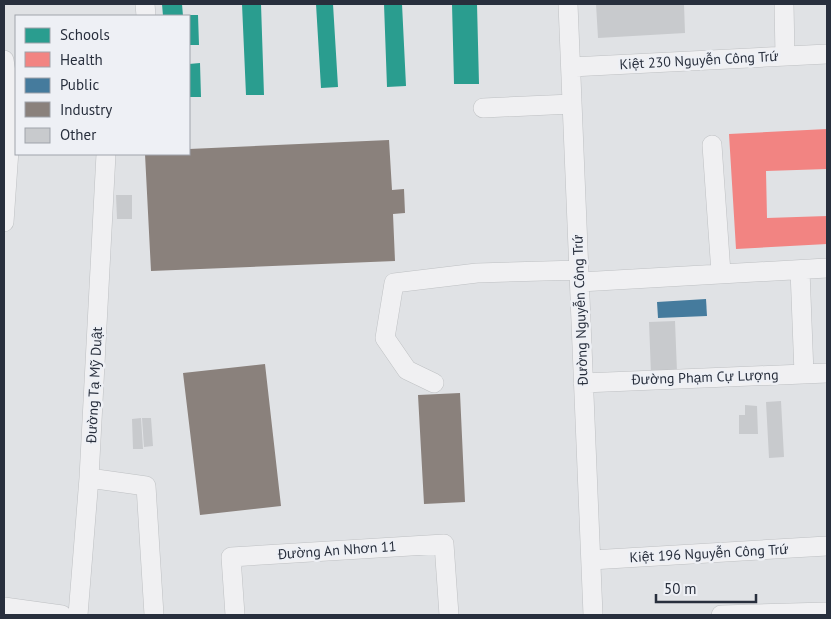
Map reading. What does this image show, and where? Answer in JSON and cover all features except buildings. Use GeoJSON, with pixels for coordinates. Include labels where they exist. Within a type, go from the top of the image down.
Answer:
{"type":"FeatureCollection","features":[{"type":"Feature","properties":{"kind":"street","name":"Đường Nguyễn Công Trứ"},"geometry":{"type":"LineString","coordinates":[[568,4],[593,615]]}},
{"type":"Feature","properties":{"kind":"street"},"geometry":{"type":"LineString","coordinates":[[784,4],[785,56]]}},
{"type":"Feature","properties":{"kind":"street","name":"Kiệt 230 Nguyễn Công Trứ"},"geometry":{"type":"LineString","coordinates":[[571,67],[827,54]]}},
{"type":"Feature","properties":{"kind":"street"},"geometry":{"type":"LineString","coordinates":[[4,60],[10,150],[4,222]]}},
{"type":"Feature","properties":{"kind":"street"},"geometry":{"type":"LineString","coordinates":[[483,108],[572,104]]}},
{"type":"Feature","properties":{"kind":"street"},"geometry":{"type":"LineString","coordinates":[[712,145],[721,274]]}},
{"type":"Feature","properties":{"kind":"street","name":"Đường Tạ Mỹ Duật"},"geometry":{"type":"LineString","coordinates":[[78,615],[89,478],[106,155]]}},
{"type":"Feature","properties":{"kind":"street"},"geometry":{"type":"LineString","coordinates":[[434,383],[407,370],[385,338],[394,283],[477,273],[580,276],[721,274],[827,268]]}},
{"type":"Feature","properties":{"kind":"street"},"geometry":{"type":"LineString","coordinates":[[800,270],[804,374]]}},
{"type":"Feature","properties":{"kind":"street","name":"Đường Phạm Cự Lượng"},"geometry":{"type":"LineString","coordinates":[[583,383],[827,372]]}},
{"type":"Feature","properties":{"kind":"street"},"geometry":{"type":"LineString","coordinates":[[89,478],[146,486],[154,615]]}},
{"type":"Feature","properties":{"kind":"street","name":"Đường An Nhơn 11"},"geometry":{"type":"LineString","coordinates":[[235,615],[231,557],[444,544],[449,615]]}},
{"type":"Feature","properties":{"kind":"street","name":"Kiệt 196 Nguyễn Công Trứ"},"geometry":{"type":"LineString","coordinates":[[591,560],[827,546]]}},
{"type":"Feature","properties":{"kind":"street"},"geometry":{"type":"LineString","coordinates":[[4,607],[62,615]]}},
{"type":"Feature","properties":{"kind":"street"},"geometry":{"type":"LineString","coordinates":[[721,615],[827,612]]}}]}
